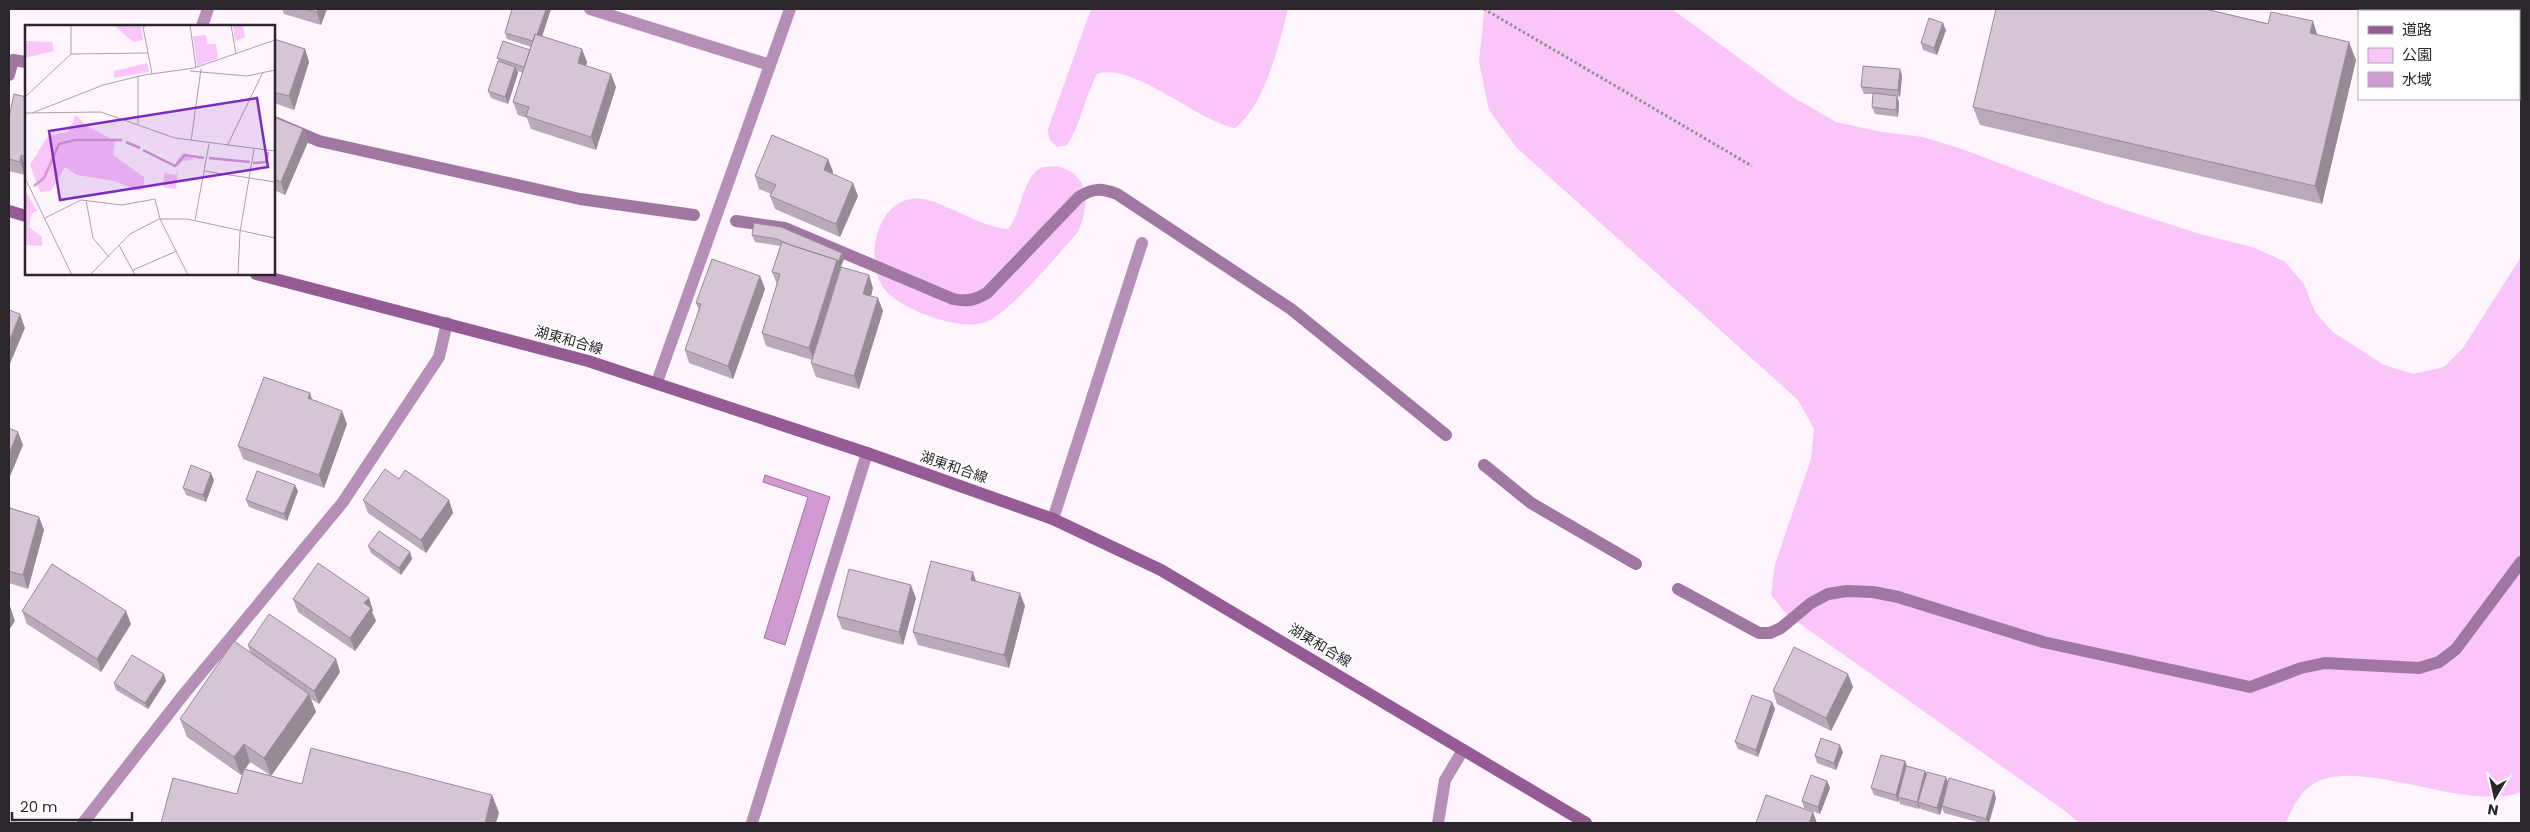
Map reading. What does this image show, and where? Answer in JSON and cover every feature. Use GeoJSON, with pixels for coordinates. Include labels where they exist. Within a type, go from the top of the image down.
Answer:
{"type":"FeatureCollection","features":[{"type":"Feature","properties":{"kind":"main road"},"geometry":{"type":"LineString","coordinates":[[9,211],[25,216]]}},
{"type":"Feature","properties":{"kind":"main road","name":"湖東和合線"},"geometry":{"type":"LineString","coordinates":[[260,275],[518,341],[658,382],[1053,519],[1162,570],[1586,823]]}},
{"type":"Feature","properties":{"kind":"street"},"geometry":{"type":"LineString","coordinates":[[202,25],[208,9]]}},
{"type":"Feature","properties":{"kind":"street"},"geometry":{"type":"LineString","coordinates":[[590,9],[770,65]]}},
{"type":"Feature","properties":{"kind":"street"},"geometry":{"type":"LineString","coordinates":[[658,382],[790,9]]}},
{"type":"Feature","properties":{"kind":"street"},"geometry":{"type":"LineString","coordinates":[[1053,519],[1142,243]]}},
{"type":"Feature","properties":{"kind":"street"},"geometry":{"type":"LineString","coordinates":[[83,823],[184,694],[343,502],[439,357],[447,323]]}},
{"type":"Feature","properties":{"kind":"street"},"geometry":{"type":"LineString","coordinates":[[752,823],[867,454]]}},
{"type":"Feature","properties":{"kind":"street"},"geometry":{"type":"LineString","coordinates":[[1438,823],[1444,780],[1463,750]]}},
{"type":"Feature","properties":{"kind":"path"},"geometry":{"type":"LineString","coordinates":[[1484,9],[1752,166]]}},
{"type":"Feature","properties":{"kind":"green space"},"geometry":{"type":"Polygon","coordinates":[[[1091,9],[1288,9],[1275,56],[1262,90],[1254,106],[1235,128],[1203,115],[1147,84],[1112,72],[1097,74],[1072,137],[1067,145],[1057,147],[1049,139],[1048,129],[1091,9]]]}},
{"type":"Feature","properties":{"kind":"green space"},"geometry":{"type":"Polygon","coordinates":[[[1487,9],[1672,9],[1791,96],[1836,122],[1882,132],[1923,137],[1965,150],[2107,204],[2200,234],[2252,247],[2284,261],[2304,284],[2315,312],[2333,332],[2384,365],[2413,374],[2444,367],[2463,348],[2521,257],[2521,792],[2497,797],[2470,795],[2379,778],[2351,776],[2327,778],[2308,788],[2298,799],[2286,823],[2079,823],[2065,811],[1786,614],[1771,595],[1775,564],[1811,459],[1814,429],[1798,400],[1516,147],[1489,110],[1479,62],[1484,13],[1487,9]]]}},
{"type":"Feature","properties":{"kind":"green space"},"geometry":{"type":"Polygon","coordinates":[[[1057,166],[1068,170],[1076,176],[1082,183],[1085,192],[1085,211],[1078,232],[1034,282],[996,316],[986,322],[975,324],[947,322],[904,305],[885,290],[875,266],[877,237],[881,223],[899,203],[911,199],[932,201],[984,223],[1008,229],[1013,222],[1030,179],[1043,167],[1057,166]]]}},
{"type":"Feature","properties":{"kind":"water"},"geometry":{"type":"Polygon","coordinates":[[[765,475],[830,497],[785,645],[764,638],[808,497],[763,482],[765,475]]]}},
{"type":"Feature","properties":{"kind":"building"},"geometry":{"type":"Polygon","coordinates":[[[305,9],[318,9],[317,12],[305,9]]]}},
{"type":"Feature","properties":{"kind":"building"},"geometry":{"type":"Polygon","coordinates":[[[512,9],[546,9],[533,41],[505,33],[512,9]]]}},
{"type":"Feature","properties":{"kind":"building"},"geometry":{"type":"Polygon","coordinates":[[[1996,9],[2205,9],[2268,24],[2271,12],[2313,21],[2310,33],[2349,42],[2315,186],[1973,107],[1996,9]]]}},
{"type":"Feature","properties":{"kind":"building"},"geometry":{"type":"Polygon","coordinates":[[[1929,18],[1943,23],[1934,48],[1921,43],[1929,18]]]}},
{"type":"Feature","properties":{"kind":"building"},"geometry":{"type":"Polygon","coordinates":[[[535,34],[582,49],[578,63],[611,74],[591,137],[526,116],[529,107],[513,102],[535,34]]]}},
{"type":"Feature","properties":{"kind":"building"},"geometry":{"type":"Polygon","coordinates":[[[275,39],[305,49],[289,96],[275,92],[275,39]]]}},
{"type":"Feature","properties":{"kind":"building"},"geometry":{"type":"Polygon","coordinates":[[[503,41],[530,50],[524,67],[497,58],[503,41]]]}},
{"type":"Feature","properties":{"kind":"building"},"geometry":{"type":"Polygon","coordinates":[[[498,61],[515,67],[505,97],[488,91],[498,61]]]}},
{"type":"Feature","properties":{"kind":"building"},"geometry":{"type":"Polygon","coordinates":[[[1863,66],[1900,69],[1898,90],[1861,87],[1863,66]]]}},
{"type":"Feature","properties":{"kind":"building"},"geometry":{"type":"Polygon","coordinates":[[[1873,93],[1897,96],[1896,110],[1872,107],[1873,93]]]}},
{"type":"Feature","properties":{"kind":"building"},"geometry":{"type":"Polygon","coordinates":[[[14,94],[25,97],[25,157],[21,155],[20,162],[9,159],[9,117],[14,94]]]}},
{"type":"Feature","properties":{"kind":"building"},"geometry":{"type":"Polygon","coordinates":[[[275,117],[303,129],[281,182],[275,179],[275,117]]]}},
{"type":"Feature","properties":{"kind":"building"},"geometry":{"type":"Polygon","coordinates":[[[772,135],[828,159],[824,170],[853,183],[836,224],[770,196],[776,185],[755,176],[772,135]]]}},
{"type":"Feature","properties":{"kind":"building"},"geometry":{"type":"Polygon","coordinates":[[[754,223],[781,227],[842,253],[838,262],[837,260],[777,239],[752,235],[754,223]]]}},
{"type":"Feature","properties":{"kind":"building"},"geometry":{"type":"Polygon","coordinates":[[[782,242],[837,260],[809,348],[762,333],[780,274],[772,272],[782,242]]]}},
{"type":"Feature","properties":{"kind":"building"},"geometry":{"type":"Polygon","coordinates":[[[712,259],[760,276],[728,366],[685,350],[701,304],[696,303],[712,259]]]}},
{"type":"Feature","properties":{"kind":"building"},"geometry":{"type":"Polygon","coordinates":[[[841,267],[869,275],[863,294],[878,298],[854,376],[811,363],[841,267]]]}},
{"type":"Feature","properties":{"kind":"building"},"geometry":{"type":"Polygon","coordinates":[[[9,310],[20,314],[9,342],[9,310]]]}},
{"type":"Feature","properties":{"kind":"building"},"geometry":{"type":"Polygon","coordinates":[[[264,377],[310,393],[308,398],[342,411],[319,475],[238,446],[264,377]]]}},
{"type":"Feature","properties":{"kind":"building"},"geometry":{"type":"Polygon","coordinates":[[[9,428],[18,432],[9,454],[9,428]]]}},
{"type":"Feature","properties":{"kind":"building"},"geometry":{"type":"Polygon","coordinates":[[[191,465],[211,473],[203,495],[183,488],[191,465]]]}},
{"type":"Feature","properties":{"kind":"building"},"geometry":{"type":"Polygon","coordinates":[[[385,469],[399,479],[405,470],[449,500],[421,540],[363,500],[385,469]]]}},
{"type":"Feature","properties":{"kind":"building"},"geometry":{"type":"Polygon","coordinates":[[[257,471],[295,485],[284,514],[246,500],[257,471]]]}},
{"type":"Feature","properties":{"kind":"building"},"geometry":{"type":"Polygon","coordinates":[[[9,508],[39,517],[23,575],[9,571],[9,508]]]}},
{"type":"Feature","properties":{"kind":"building"},"geometry":{"type":"Polygon","coordinates":[[[379,531],[410,552],[399,568],[368,546],[379,531]]]}},
{"type":"Feature","properties":{"kind":"building"},"geometry":{"type":"Polygon","coordinates":[[[931,561],[973,572],[971,580],[1020,593],[1004,655],[913,632],[931,561]]]}},
{"type":"Feature","properties":{"kind":"building"},"geometry":{"type":"Polygon","coordinates":[[[318,563],[369,598],[364,603],[371,608],[350,638],[293,599],[318,563]]]}},
{"type":"Feature","properties":{"kind":"building"},"geometry":{"type":"Polygon","coordinates":[[[52,564],[126,611],[97,659],[22,611],[52,564]]]}},
{"type":"Feature","properties":{"kind":"building"},"geometry":{"type":"Polygon","coordinates":[[[849,569],[911,585],[899,632],[837,616],[849,569]]]}},
{"type":"Feature","properties":{"kind":"building"},"geometry":{"type":"Polygon","coordinates":[[[269,614],[336,659],[314,691],[248,645],[269,614]]]}},
{"type":"Feature","properties":{"kind":"building"},"geometry":{"type":"Polygon","coordinates":[[[234,641],[309,694],[264,758],[244,744],[234,757],[180,719],[234,641]]]}},
{"type":"Feature","properties":{"kind":"building"},"geometry":{"type":"Polygon","coordinates":[[[1794,647],[1848,674],[1826,718],[1773,691],[1794,647]]]}},
{"type":"Feature","properties":{"kind":"building"},"geometry":{"type":"Polygon","coordinates":[[[132,655],[164,674],[145,703],[114,683],[132,655]]]}},
{"type":"Feature","properties":{"kind":"building"},"geometry":{"type":"Polygon","coordinates":[[[1752,695],[1772,702],[1756,750],[1735,742],[1752,695]]]}},
{"type":"Feature","properties":{"kind":"building"},"geometry":{"type":"Polygon","coordinates":[[[1821,738],[1840,745],[1834,763],[1815,756],[1821,738]]]}},
{"type":"Feature","properties":{"kind":"building"},"geometry":{"type":"Polygon","coordinates":[[[311,748],[492,795],[485,823],[161,823],[173,778],[237,794],[244,769],[302,784],[311,748]]]}},
{"type":"Feature","properties":{"kind":"building"},"geometry":{"type":"Polygon","coordinates":[[[1881,755],[1905,761],[1896,795],[1871,788],[1881,755]]]}},
{"type":"Feature","properties":{"kind":"building"},"geometry":{"type":"Polygon","coordinates":[[[1906,766],[1925,771],[1917,802],[1898,797],[1906,766]]]}},
{"type":"Feature","properties":{"kind":"building"},"geometry":{"type":"Polygon","coordinates":[[[1927,772],[1946,777],[1937,808],[1918,802],[1927,772]]]}},
{"type":"Feature","properties":{"kind":"building"},"geometry":{"type":"Polygon","coordinates":[[[1811,775],[1827,781],[1818,807],[1802,801],[1811,775]]]}},
{"type":"Feature","properties":{"kind":"building"},"geometry":{"type":"Polygon","coordinates":[[[1949,778],[1994,791],[1986,819],[1942,806],[1949,778]]]}},
{"type":"Feature","properties":{"kind":"building"},"geometry":{"type":"Polygon","coordinates":[[[1766,795],[1813,812],[1809,823],[1756,823],[1766,795]]]}},
{"type":"Feature","properties":{"kind":"waterway"},"geometry":{"type":"LineString","coordinates":[[9,75],[13,60],[25,62]]}},
{"type":"Feature","properties":{"kind":"waterway"},"geometry":{"type":"LineString","coordinates":[[275,122],[319,141],[580,199],[694,215]]}},
{"type":"Feature","properties":{"kind":"waterway"},"geometry":{"type":"LineString","coordinates":[[736,221],[785,228],[953,299],[967,300],[975,299],[987,293],[1079,197],[1093,191],[1111,192],[1117,194],[1291,309],[1446,435]]}},
{"type":"Feature","properties":{"kind":"waterway"},"geometry":{"type":"LineString","coordinates":[[1484,465],[1531,503],[1636,564]]}},
{"type":"Feature","properties":{"kind":"waterway"},"geometry":{"type":"LineString","coordinates":[[1678,589],[1759,633],[1770,633],[1781,628],[1811,603],[1828,594],[1847,591],[1873,592],[1898,597],[2043,642],[2250,687],[2301,668],[2325,663],[2419,668],[2439,662],[2456,649],[2521,562]]}}]}
